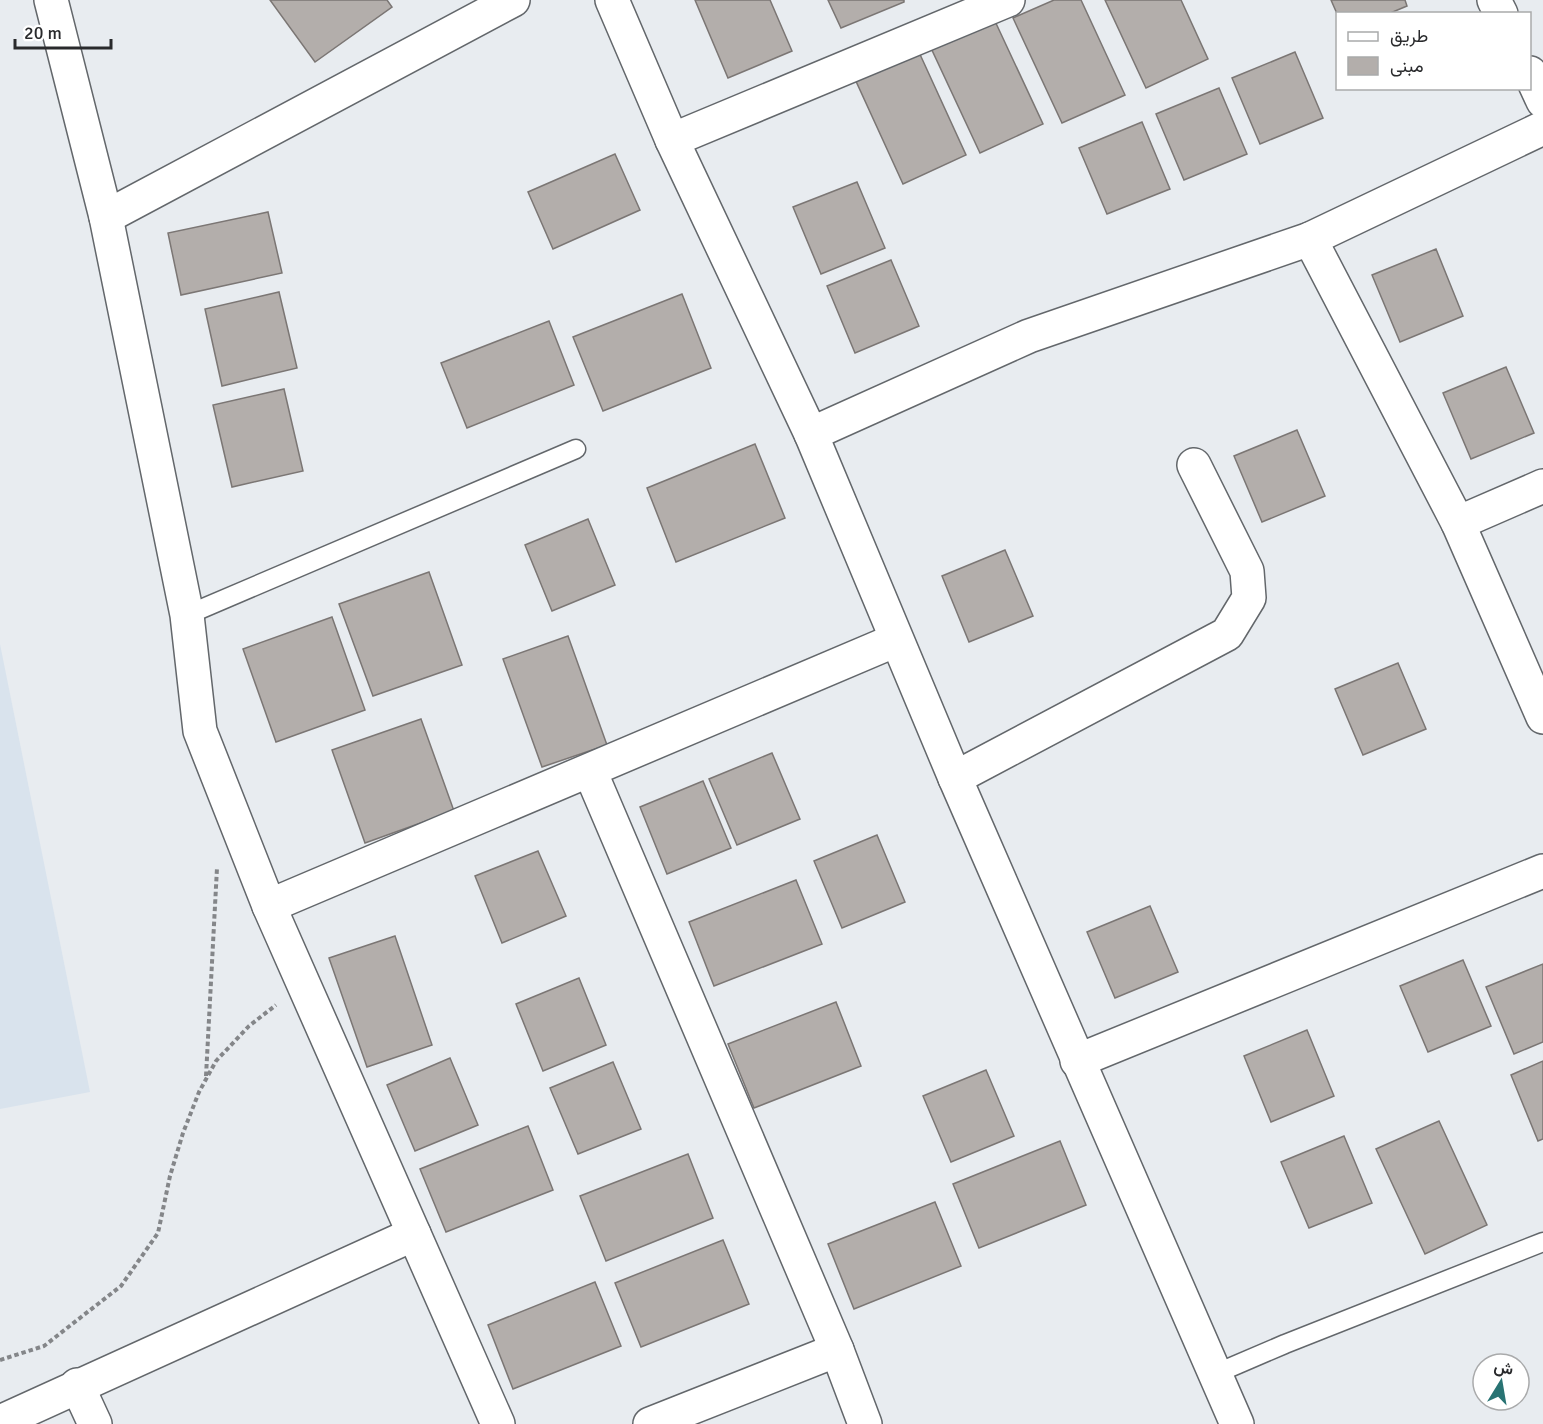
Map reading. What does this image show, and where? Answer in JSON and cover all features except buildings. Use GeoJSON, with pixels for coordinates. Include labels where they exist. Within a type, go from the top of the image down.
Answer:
{"type":"FeatureCollection","features":[{"type":"Feature","properties":{"kind":"street"},"geometry":{"type":"LineString","coordinates":[[51,0],[106,217],[187,615],[200,731],[269,906],[498,1424]]}},
{"type":"Feature","properties":{"kind":"street"},"geometry":{"type":"LineString","coordinates":[[106,217],[513,0]]}},
{"type":"Feature","properties":{"kind":"street"},"geometry":{"type":"LineString","coordinates":[[612,0],[672,140],[811,434],[955,778],[1237,1424]]}},
{"type":"Feature","properties":{"kind":"street"},"geometry":{"type":"LineString","coordinates":[[672,140],[1008,0]]}},
{"type":"Feature","properties":{"kind":"street"},"geometry":{"type":"LineString","coordinates":[[1531,75],[1543,101]]}},
{"type":"Feature","properties":{"kind":"street"},"geometry":{"type":"LineString","coordinates":[[811,434],[1029,336],[1310,239],[1543,128]]}},
{"type":"Feature","properties":{"kind":"street"},"geometry":{"type":"LineString","coordinates":[[1310,239],[1458,523],[1543,717]]}},
{"type":"Feature","properties":{"kind":"street"},"geometry":{"type":"LineString","coordinates":[[955,778],[1227,634],[1249,598],[1246,571],[1194,465]]}},
{"type":"Feature","properties":{"kind":"street"},"geometry":{"type":"LineString","coordinates":[[1458,523],[1543,486]]}},
{"type":"Feature","properties":{"kind":"street"},"geometry":{"type":"LineString","coordinates":[[269,906],[896,640]]}},
{"type":"Feature","properties":{"kind":"street"},"geometry":{"type":"LineString","coordinates":[[590,771],[837,1350],[865,1424]]}},
{"type":"Feature","properties":{"kind":"street"},"geometry":{"type":"LineString","coordinates":[[1077,1061],[1543,871]]}},
{"type":"Feature","properties":{"kind":"street"},"geometry":{"type":"LineString","coordinates":[[0,1422],[414,1234]]}},
{"type":"Feature","properties":{"kind":"street"},"geometry":{"type":"LineString","coordinates":[[650,1424],[837,1350]]}},
{"type":"Feature","properties":{"kind":"street"},"geometry":{"type":"LineString","coordinates":[[77,1386],[94,1424]]}},
{"type":"Feature","properties":{"kind":"lane"},"geometry":{"type":"LineString","coordinates":[[187,615],[576,449]]}},
{"type":"Feature","properties":{"kind":"lane"},"geometry":{"type":"LineString","coordinates":[[1215,1374],[1543,1242]]}},
{"type":"Feature","properties":{"kind":"path"},"geometry":{"type":"LineString","coordinates":[[206,1078],[217,866]]}},
{"type":"Feature","properties":{"kind":"path"},"geometry":{"type":"LineString","coordinates":[[0,1360],[44,1346],[121,1286],[158,1233],[170,1176],[183,1133],[206,1078],[216,1061],[249,1026],[303,984]]}},
{"type":"Feature","properties":{"kind":"shaded area"},"geometry":{"type":"Polygon","coordinates":[[[0,644],[90,1092],[0,1109],[0,644]]]}}]}
